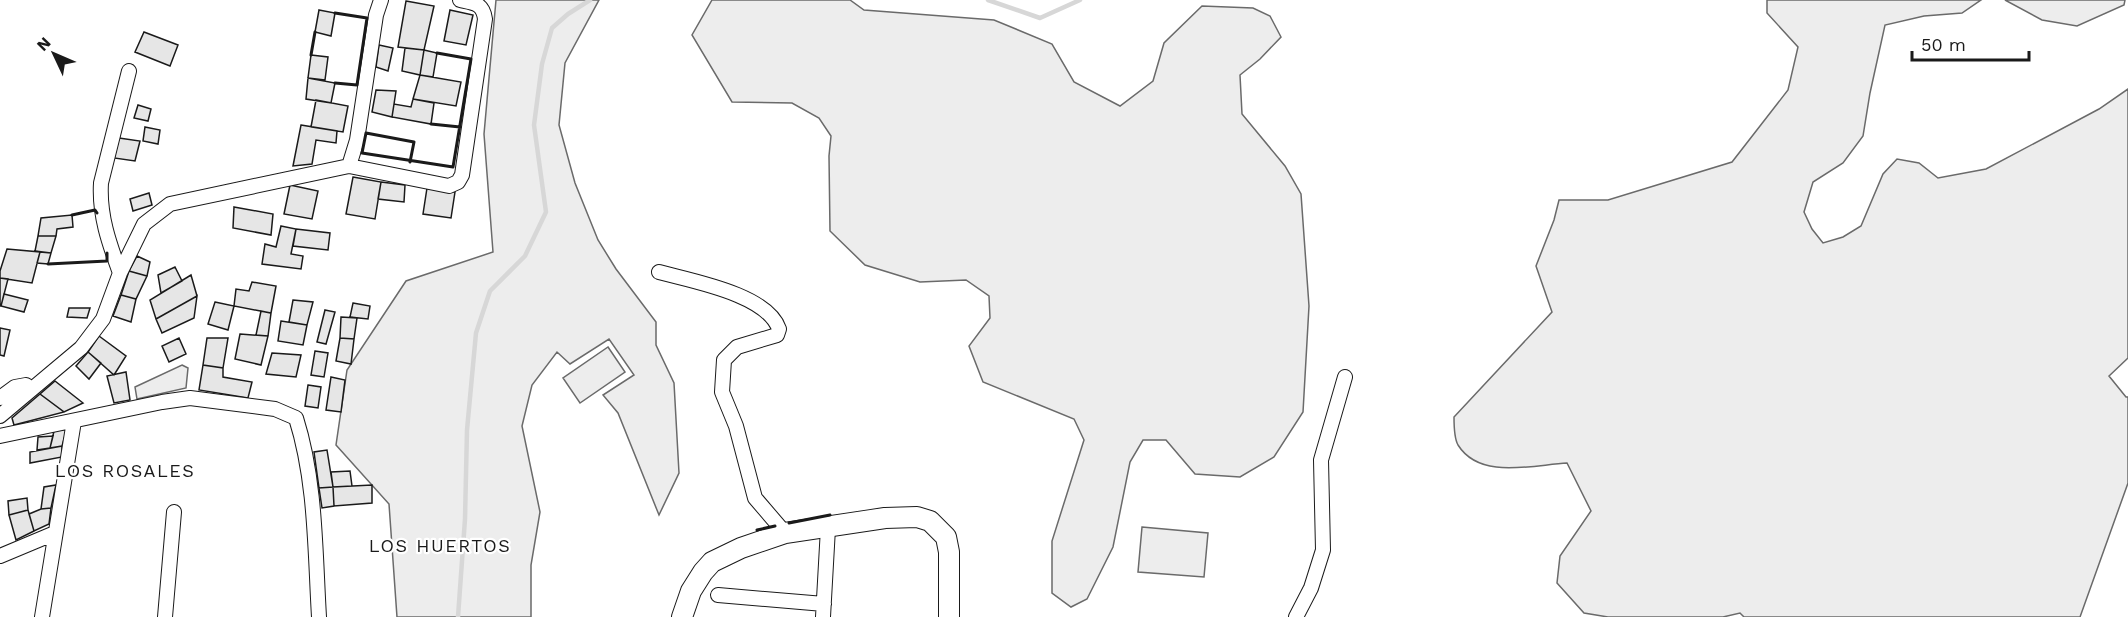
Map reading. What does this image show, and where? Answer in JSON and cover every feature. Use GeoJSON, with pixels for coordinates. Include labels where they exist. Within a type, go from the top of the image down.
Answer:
{"type":"FeatureCollection","features":[{"type":"Feature","properties":{"kind":"main road"},"geometry":{"type":"LineString","coordinates":[[682,617],[691,591],[712,562],[741,548],[785,533],[885,518],[917,518],[930,521],[946,537],[949,552],[949,617]]}},
{"type":"Feature","properties":{"kind":"street"},"geometry":{"type":"LineString","coordinates":[[349,166],[357,140],[376,15],[381,0]]}},
{"type":"Feature","properties":{"kind":"street"},"geometry":{"type":"LineString","coordinates":[[0,416],[81,348],[103,319],[120,273],[144,224],[170,204],[349,166],[449,186],[458,182],[462,175],[485,19],[484,10],[479,4],[459,0]]}},
{"type":"Feature","properties":{"kind":"street"},"geometry":{"type":"LineString","coordinates":[[120,273],[103,224],[100,199],[101,183],[129,71]]}},
{"type":"Feature","properties":{"kind":"street"},"geometry":{"type":"LineString","coordinates":[[659,272],[740,296],[761,307],[777,321],[779,329],[777,335],[737,347],[724,360],[722,392],[736,426],[755,498],[785,533]]}},
{"type":"Feature","properties":{"kind":"street"},"geometry":{"type":"LineString","coordinates":[[1296,617],[1311,588],[1323,550],[1321,460],[1345,377]]}},
{"type":"Feature","properties":{"kind":"street"},"geometry":{"type":"LineString","coordinates":[[0,398],[15,387],[26,385],[31,389]]}},
{"type":"Feature","properties":{"kind":"street"},"geometry":{"type":"LineString","coordinates":[[0,436],[190,398],[275,409],[296,418],[303,441],[314,518],[319,617]]}},
{"type":"Feature","properties":{"kind":"street"},"geometry":{"type":"LineString","coordinates":[[42,617],[74,421]]}},
{"type":"Feature","properties":{"kind":"street"},"geometry":{"type":"LineString","coordinates":[[165,617],[174,512]]}},
{"type":"Feature","properties":{"kind":"street"},"geometry":{"type":"LineString","coordinates":[[718,596],[823,610],[828,528]]}},
{"type":"Feature","properties":{"kind":"street"},"geometry":{"type":"LineString","coordinates":[[0,556],[55,533]]}},
{"type":"Feature","properties":{"kind":"shaded area"},"geometry":{"type":"Polygon","coordinates":[[[496,0],[599,0],[565,63],[559,125],[575,183],[598,240],[616,269],[656,322],[656,345],[674,383],[679,473],[659,515],[618,413],[603,395],[634,375],[609,339],[570,364],[557,352],[532,385],[522,426],[540,512],[531,565],[531,617],[397,617],[389,504],[336,445],[347,370],[406,281],[493,252],[484,134],[496,0]]]}},
{"type":"Feature","properties":{"kind":"shaded area"},"geometry":{"type":"Polygon","coordinates":[[[712,0],[850,0],[864,10],[994,20],[1052,44],[1074,82],[1120,106],[1153,81],[1164,43],[1202,6],[1253,8],[1270,16],[1281,37],[1260,59],[1240,75],[1242,114],[1285,166],[1301,194],[1309,306],[1303,412],[1274,457],[1240,477],[1195,474],[1166,440],[1143,440],[1130,462],[1113,547],[1087,599],[1071,607],[1052,593],[1052,541],[1084,440],[1074,419],[983,382],[969,346],[990,318],[989,296],[966,280],[920,282],[865,265],[830,231],[831,136],[819,118],[792,103],[732,102],[692,35],[712,0]]]}},
{"type":"Feature","properties":{"kind":"shaded area"},"geometry":{"type":"Polygon","coordinates":[[[1767,0],[1981,0],[1962,13],[1924,16],[1885,25],[1863,136],[1843,163],[1813,182],[1804,212],[1812,229],[1823,243],[1843,237],[1861,226],[1883,174],[1897,159],[1919,163],[1938,178],[1986,169],[2099,109],[2128,89],[2128,358],[2109,376],[2128,397],[2128,483],[2080,617],[1744,617],[1740,613],[1723,617],[1608,617],[1584,613],[1557,583],[1560,556],[1591,511],[1567,463],[1508,468],[1493,467],[1479,463],[1468,456],[1458,445],[1454,417],[1552,312],[1536,266],[1554,220],[1559,200],[1608,200],[1732,162],[1788,90],[1798,47],[1767,13],[1767,0]]]}},
{"type":"Feature","properties":{"kind":"shaded area"},"geometry":{"type":"Polygon","coordinates":[[[2005,0],[2125,0],[2124,5],[2077,26],[2042,20],[2005,0]]]}},
{"type":"Feature","properties":{"kind":"shaded area"},"geometry":{"type":"Polygon","coordinates":[[[608,347],[625,372],[580,403],[563,378],[608,347]]]}},
{"type":"Feature","properties":{"kind":"shaded area"},"geometry":{"type":"Polygon","coordinates":[[[182,365],[188,368],[186,388],[137,399],[135,387],[182,365]]]}},
{"type":"Feature","properties":{"kind":"shaded area"},"geometry":{"type":"Polygon","coordinates":[[[1142,527],[1208,533],[1204,577],[1138,572],[1142,527]]]}},
{"type":"Feature","properties":{"kind":"building"},"geometry":{"type":"Polygon","coordinates":[[[406,1],[434,6],[424,50],[398,47],[406,1]]]}},
{"type":"Feature","properties":{"kind":"building"},"geometry":{"type":"Polygon","coordinates":[[[319,10],[335,13],[331,36],[315,32],[319,10]]]}},
{"type":"Feature","properties":{"kind":"building"},"geometry":{"type":"Polygon","coordinates":[[[450,10],[473,15],[466,45],[444,41],[450,10]]]}},
{"type":"Feature","properties":{"kind":"building"},"geometry":{"type":"Polygon","coordinates":[[[144,32],[178,45],[170,66],[135,52],[144,32]]]}},
{"type":"Feature","properties":{"kind":"building"},"geometry":{"type":"Polygon","coordinates":[[[379,45],[393,48],[388,71],[376,67],[379,45]]]}},
{"type":"Feature","properties":{"kind":"building"},"geometry":{"type":"Polygon","coordinates":[[[405,48],[424,50],[420,75],[402,71],[405,48]]]}},
{"type":"Feature","properties":{"kind":"building"},"geometry":{"type":"Polygon","coordinates":[[[424,50],[437,53],[433,77],[420,75],[424,50]]]}},
{"type":"Feature","properties":{"kind":"building"},"geometry":{"type":"Polygon","coordinates":[[[311,55],[328,57],[325,80],[308,78],[311,55]]]}},
{"type":"Feature","properties":{"kind":"building"},"geometry":{"type":"Polygon","coordinates":[[[420,75],[461,82],[456,106],[413,99],[420,75]]]}},
{"type":"Feature","properties":{"kind":"building"},"geometry":{"type":"Polygon","coordinates":[[[308,78],[335,83],[331,103],[306,99],[308,78]]]}},
{"type":"Feature","properties":{"kind":"building"},"geometry":{"type":"Polygon","coordinates":[[[376,90],[396,91],[392,117],[372,112],[376,90]]]}},
{"type":"Feature","properties":{"kind":"building"},"geometry":{"type":"Polygon","coordinates":[[[413,99],[434,103],[431,124],[392,117],[394,104],[411,107],[413,99]]]}},
{"type":"Feature","properties":{"kind":"building"},"geometry":{"type":"Polygon","coordinates":[[[316,100],[348,106],[343,132],[311,127],[316,100]]]}},
{"type":"Feature","properties":{"kind":"building"},"geometry":{"type":"Polygon","coordinates":[[[138,105],[151,109],[148,121],[134,118],[138,105]]]}},
{"type":"Feature","properties":{"kind":"building"},"geometry":{"type":"Polygon","coordinates":[[[301,125],[337,131],[336,143],[316,140],[312,164],[293,166],[301,125]]]}},
{"type":"Feature","properties":{"kind":"building"},"geometry":{"type":"Polygon","coordinates":[[[145,127],[160,130],[158,144],[143,141],[145,127]]]}},
{"type":"Feature","properties":{"kind":"building"},"geometry":{"type":"Polygon","coordinates":[[[119,138],[140,141],[135,161],[114,158],[119,138]]]}},
{"type":"Feature","properties":{"kind":"building"},"geometry":{"type":"Polygon","coordinates":[[[353,177],[381,182],[375,219],[346,214],[353,177]]]}},
{"type":"Feature","properties":{"kind":"building"},"geometry":{"type":"Polygon","coordinates":[[[381,182],[405,185],[404,202],[378,199],[381,182]]]}},
{"type":"Feature","properties":{"kind":"building"},"geometry":{"type":"Polygon","coordinates":[[[290,185],[318,191],[312,219],[284,214],[290,185]]]}},
{"type":"Feature","properties":{"kind":"building"},"geometry":{"type":"Polygon","coordinates":[[[427,188],[455,192],[451,218],[423,214],[427,188]]]}},
{"type":"Feature","properties":{"kind":"building"},"geometry":{"type":"Polygon","coordinates":[[[149,193],[152,205],[133,211],[130,199],[149,193]]]}},
{"type":"Feature","properties":{"kind":"building"},"geometry":{"type":"Polygon","coordinates":[[[234,207],[273,214],[271,235],[233,228],[234,207]]]}},
{"type":"Feature","properties":{"kind":"building"},"geometry":{"type":"Polygon","coordinates":[[[72,215],[73,227],[57,229],[56,236],[38,236],[41,218],[72,215]]]}},
{"type":"Feature","properties":{"kind":"building"},"geometry":{"type":"Polygon","coordinates":[[[281,226],[296,229],[291,254],[303,256],[301,269],[262,264],[265,244],[276,247],[281,226]]]}},
{"type":"Feature","properties":{"kind":"building"},"geometry":{"type":"Polygon","coordinates":[[[296,229],[330,233],[328,250],[293,246],[296,229]]]}},
{"type":"Feature","properties":{"kind":"building"},"geometry":{"type":"Polygon","coordinates":[[[38,236],[56,236],[51,253],[35,251],[38,236]]]}},
{"type":"Feature","properties":{"kind":"building"},"geometry":{"type":"Polygon","coordinates":[[[7,249],[40,252],[32,283],[0,278],[7,249]]]}},
{"type":"Feature","properties":{"kind":"building"},"geometry":{"type":"Polygon","coordinates":[[[40,252],[51,253],[48,264],[37,263],[40,252]]]}},
{"type":"Feature","properties":{"kind":"building"},"geometry":{"type":"Polygon","coordinates":[[[137,256],[150,262],[147,276],[129,271],[137,256]]]}},
{"type":"Feature","properties":{"kind":"building"},"geometry":{"type":"Polygon","coordinates":[[[175,267],[182,281],[161,293],[158,275],[175,267]]]}},
{"type":"Feature","properties":{"kind":"building"},"geometry":{"type":"Polygon","coordinates":[[[129,271],[147,276],[136,299],[121,295],[129,271]]]}},
{"type":"Feature","properties":{"kind":"building"},"geometry":{"type":"Polygon","coordinates":[[[191,275],[197,296],[156,319],[150,300],[191,275]]]}},
{"type":"Feature","properties":{"kind":"building"},"geometry":{"type":"Polygon","coordinates":[[[0,278],[8,279],[1,306],[0,306],[0,278]]]}},
{"type":"Feature","properties":{"kind":"building"},"geometry":{"type":"Polygon","coordinates":[[[252,282],[276,286],[271,313],[234,306],[236,289],[249,291],[252,282]]]}},
{"type":"Feature","properties":{"kind":"building"},"geometry":{"type":"Polygon","coordinates":[[[4,294],[28,300],[24,312],[1,306],[4,294]]]}},
{"type":"Feature","properties":{"kind":"building"},"geometry":{"type":"Polygon","coordinates":[[[121,295],[136,299],[131,322],[113,316],[121,295]]]}},
{"type":"Feature","properties":{"kind":"building"},"geometry":{"type":"Polygon","coordinates":[[[197,296],[194,318],[162,333],[156,319],[197,296]]]}},
{"type":"Feature","properties":{"kind":"building"},"geometry":{"type":"Polygon","coordinates":[[[293,300],[313,302],[307,325],[289,322],[293,300]]]}},
{"type":"Feature","properties":{"kind":"building"},"geometry":{"type":"Polygon","coordinates":[[[215,302],[234,306],[228,330],[208,324],[215,302]]]}},
{"type":"Feature","properties":{"kind":"building"},"geometry":{"type":"Polygon","coordinates":[[[353,303],[370,306],[368,319],[350,317],[353,303]]]}},
{"type":"Feature","properties":{"kind":"building"},"geometry":{"type":"Polygon","coordinates":[[[69,308],[90,308],[87,318],[67,317],[69,308]]]}},
{"type":"Feature","properties":{"kind":"building"},"geometry":{"type":"Polygon","coordinates":[[[325,310],[335,312],[326,344],[317,342],[325,310]]]}},
{"type":"Feature","properties":{"kind":"building"},"geometry":{"type":"Polygon","coordinates":[[[261,311],[271,313],[268,336],[256,335],[261,311]]]}},
{"type":"Feature","properties":{"kind":"building"},"geometry":{"type":"Polygon","coordinates":[[[341,317],[357,318],[354,339],[340,338],[341,317]]]}},
{"type":"Feature","properties":{"kind":"building"},"geometry":{"type":"Polygon","coordinates":[[[281,321],[307,325],[303,345],[278,341],[281,321]]]}},
{"type":"Feature","properties":{"kind":"building"},"geometry":{"type":"Polygon","coordinates":[[[0,328],[10,330],[4,356],[0,355],[0,328]]]}},
{"type":"Feature","properties":{"kind":"building"},"geometry":{"type":"Polygon","coordinates":[[[240,334],[268,336],[261,365],[235,359],[240,334]]]}},
{"type":"Feature","properties":{"kind":"building"},"geometry":{"type":"Polygon","coordinates":[[[99,336],[126,356],[114,375],[88,352],[99,336]]]}},
{"type":"Feature","properties":{"kind":"building"},"geometry":{"type":"Polygon","coordinates":[[[179,338],[186,354],[169,362],[162,346],[179,338]]]}},
{"type":"Feature","properties":{"kind":"building"},"geometry":{"type":"Polygon","coordinates":[[[207,338],[228,338],[223,368],[203,365],[207,338]]]}},
{"type":"Feature","properties":{"kind":"building"},"geometry":{"type":"Polygon","coordinates":[[[340,338],[354,339],[351,364],[336,361],[340,338]]]}},
{"type":"Feature","properties":{"kind":"building"},"geometry":{"type":"Polygon","coordinates":[[[315,351],[328,353],[324,377],[311,375],[315,351]]]}},
{"type":"Feature","properties":{"kind":"building"},"geometry":{"type":"Polygon","coordinates":[[[88,352],[101,363],[89,379],[76,366],[88,352]]]}},
{"type":"Feature","properties":{"kind":"building"},"geometry":{"type":"Polygon","coordinates":[[[272,353],[301,355],[296,377],[266,374],[272,353]]]}},
{"type":"Feature","properties":{"kind":"building"},"geometry":{"type":"Polygon","coordinates":[[[203,365],[223,368],[223,377],[252,382],[248,398],[199,390],[203,365]]]}},
{"type":"Feature","properties":{"kind":"building"},"geometry":{"type":"Polygon","coordinates":[[[126,372],[130,400],[114,403],[107,376],[126,372]]]}},
{"type":"Feature","properties":{"kind":"building"},"geometry":{"type":"Polygon","coordinates":[[[331,377],[345,380],[341,412],[326,410],[331,377]]]}},
{"type":"Feature","properties":{"kind":"building"},"geometry":{"type":"Polygon","coordinates":[[[55,381],[83,403],[64,412],[40,394],[55,381]]]}},
{"type":"Feature","properties":{"kind":"building"},"geometry":{"type":"Polygon","coordinates":[[[308,385],[321,387],[318,408],[305,406],[308,385]]]}},
{"type":"Feature","properties":{"kind":"building"},"geometry":{"type":"Polygon","coordinates":[[[40,394],[64,412],[14,425],[12,418],[40,394]]]}},
{"type":"Feature","properties":{"kind":"building"},"geometry":{"type":"Polygon","coordinates":[[[67,429],[62,446],[50,448],[54,431],[67,429]]]}},
{"type":"Feature","properties":{"kind":"building"},"geometry":{"type":"Polygon","coordinates":[[[53,436],[50,448],[37,450],[38,437],[53,436]]]}},
{"type":"Feature","properties":{"kind":"building"},"geometry":{"type":"Polygon","coordinates":[[[62,446],[62,457],[30,463],[30,452],[62,446]]]}},
{"type":"Feature","properties":{"kind":"building"},"geometry":{"type":"Polygon","coordinates":[[[327,450],[333,487],[319,488],[314,452],[327,450]]]}},
{"type":"Feature","properties":{"kind":"building"},"geometry":{"type":"Polygon","coordinates":[[[350,471],[352,486],[333,487],[331,472],[350,471]]]}},
{"type":"Feature","properties":{"kind":"building"},"geometry":{"type":"Polygon","coordinates":[[[56,485],[51,508],[41,509],[44,487],[56,485]]]}},
{"type":"Feature","properties":{"kind":"building"},"geometry":{"type":"Polygon","coordinates":[[[372,485],[372,503],[334,506],[333,487],[372,485]]]}},
{"type":"Feature","properties":{"kind":"building"},"geometry":{"type":"Polygon","coordinates":[[[333,487],[334,506],[322,508],[319,488],[333,487]]]}},
{"type":"Feature","properties":{"kind":"building"},"geometry":{"type":"Polygon","coordinates":[[[27,498],[28,510],[9,515],[8,501],[27,498]]]}},
{"type":"Feature","properties":{"kind":"building"},"geometry":{"type":"Polygon","coordinates":[[[51,508],[49,524],[34,531],[29,514],[51,508]]]}},
{"type":"Feature","properties":{"kind":"building"},"geometry":{"type":"Polygon","coordinates":[[[28,510],[34,531],[16,540],[9,515],[28,510]]]}},
{"type":"Feature","properties":{"kind":"waterway"},"geometry":{"type":"LineString","coordinates":[[458,617],[465,519],[467,430],[476,333],[490,291],[525,256],[546,212],[534,125],[542,64],[552,28],[590,0]]}},
{"type":"Feature","properties":{"kind":"waterway"},"geometry":{"type":"LineString","coordinates":[[988,0],[1040,18],[1080,0]]}},
{"type":"Feature","properties":{"kind":"wall"},"geometry":{"type":"LineString","coordinates":[[335,13],[367,18],[357,85],[335,83]]}},
{"type":"Feature","properties":{"kind":"wall"},"geometry":{"type":"LineString","coordinates":[[311,55],[315,32]]}},
{"type":"Feature","properties":{"kind":"wall"},"geometry":{"type":"LineString","coordinates":[[410,162],[414,142],[366,133],[362,153],[453,167],[471,59],[437,53]]}},
{"type":"Feature","properties":{"kind":"wall"},"geometry":{"type":"LineString","coordinates":[[431,124],[460,127]]}},
{"type":"Feature","properties":{"kind":"wall"},"geometry":{"type":"LineString","coordinates":[[72,215],[95,210],[97,213]]}},
{"type":"Feature","properties":{"kind":"wall"},"geometry":{"type":"LineString","coordinates":[[48,264],[107,261],[107,253]]}},
{"type":"Feature","properties":{"kind":"wall"},"geometry":{"type":"LineString","coordinates":[[789,523],[830,515]]}},
{"type":"Feature","properties":{"kind":"wall"},"geometry":{"type":"LineString","coordinates":[[757,530],[775,526]]}},
{"type":"Feature","properties":{"kind":"district","name":"LOS ROSALES"},"geometry":{"type":"Point","coordinates":[125,471]}},
{"type":"Feature","properties":{"kind":"district","name":"LOS HUERTOS"},"geometry":{"type":"Point","coordinates":[440,546]}}]}
